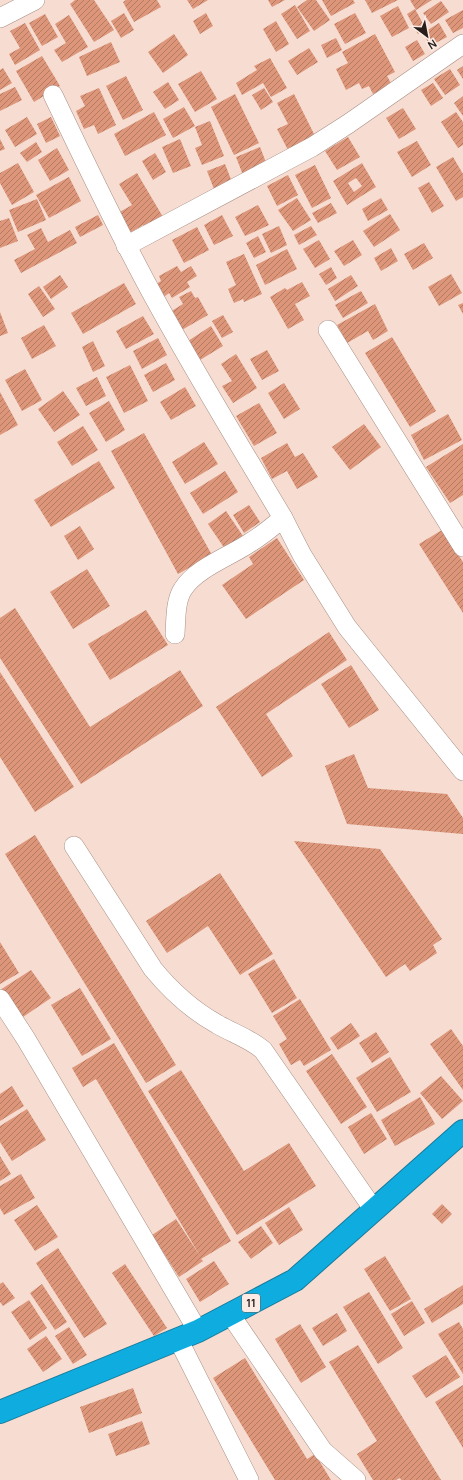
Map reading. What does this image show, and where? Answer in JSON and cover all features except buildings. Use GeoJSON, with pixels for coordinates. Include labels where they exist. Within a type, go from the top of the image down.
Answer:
{"type":"FeatureCollection","features":[{"type":"Feature","properties":{"kind":"highway","name":"11"},"geometry":{"type":"LineString","coordinates":[[0,1412],[178,1339],[295,1280],[463,1131]]}},
{"type":"Feature","properties":{"kind":"street"},"geometry":{"type":"LineString","coordinates":[[0,18],[35,0]]}},
{"type":"Feature","properties":{"kind":"street"},"geometry":{"type":"LineString","coordinates":[[126,246],[312,147],[348,124],[463,44]]}},
{"type":"Feature","properties":{"kind":"street"},"geometry":{"type":"LineString","coordinates":[[53,95],[126,246],[206,390],[283,518],[302,555],[347,627],[463,771]]}},
{"type":"Feature","properties":{"kind":"street"},"geometry":{"type":"LineString","coordinates":[[328,330],[463,547]]}},
{"type":"Feature","properties":{"kind":"street"},"geometry":{"type":"LineString","coordinates":[[175,634],[178,600],[182,590],[190,580],[252,542],[283,518]]}},
{"type":"Feature","properties":{"kind":"street"},"geometry":{"type":"LineString","coordinates":[[74,846],[153,969],[166,986],[174,994],[210,1019],[252,1041],[263,1050],[374,1210]]}},
{"type":"Feature","properties":{"kind":"street"},"geometry":{"type":"LineString","coordinates":[[0,999],[26,1039],[198,1330]]}},
{"type":"Feature","properties":{"kind":"street"},"geometry":{"type":"LineString","coordinates":[[230,1314],[323,1451],[356,1480]]}},
{"type":"Feature","properties":{"kind":"street"},"geometry":{"type":"LineString","coordinates":[[178,1339],[249,1480]]}}]}
